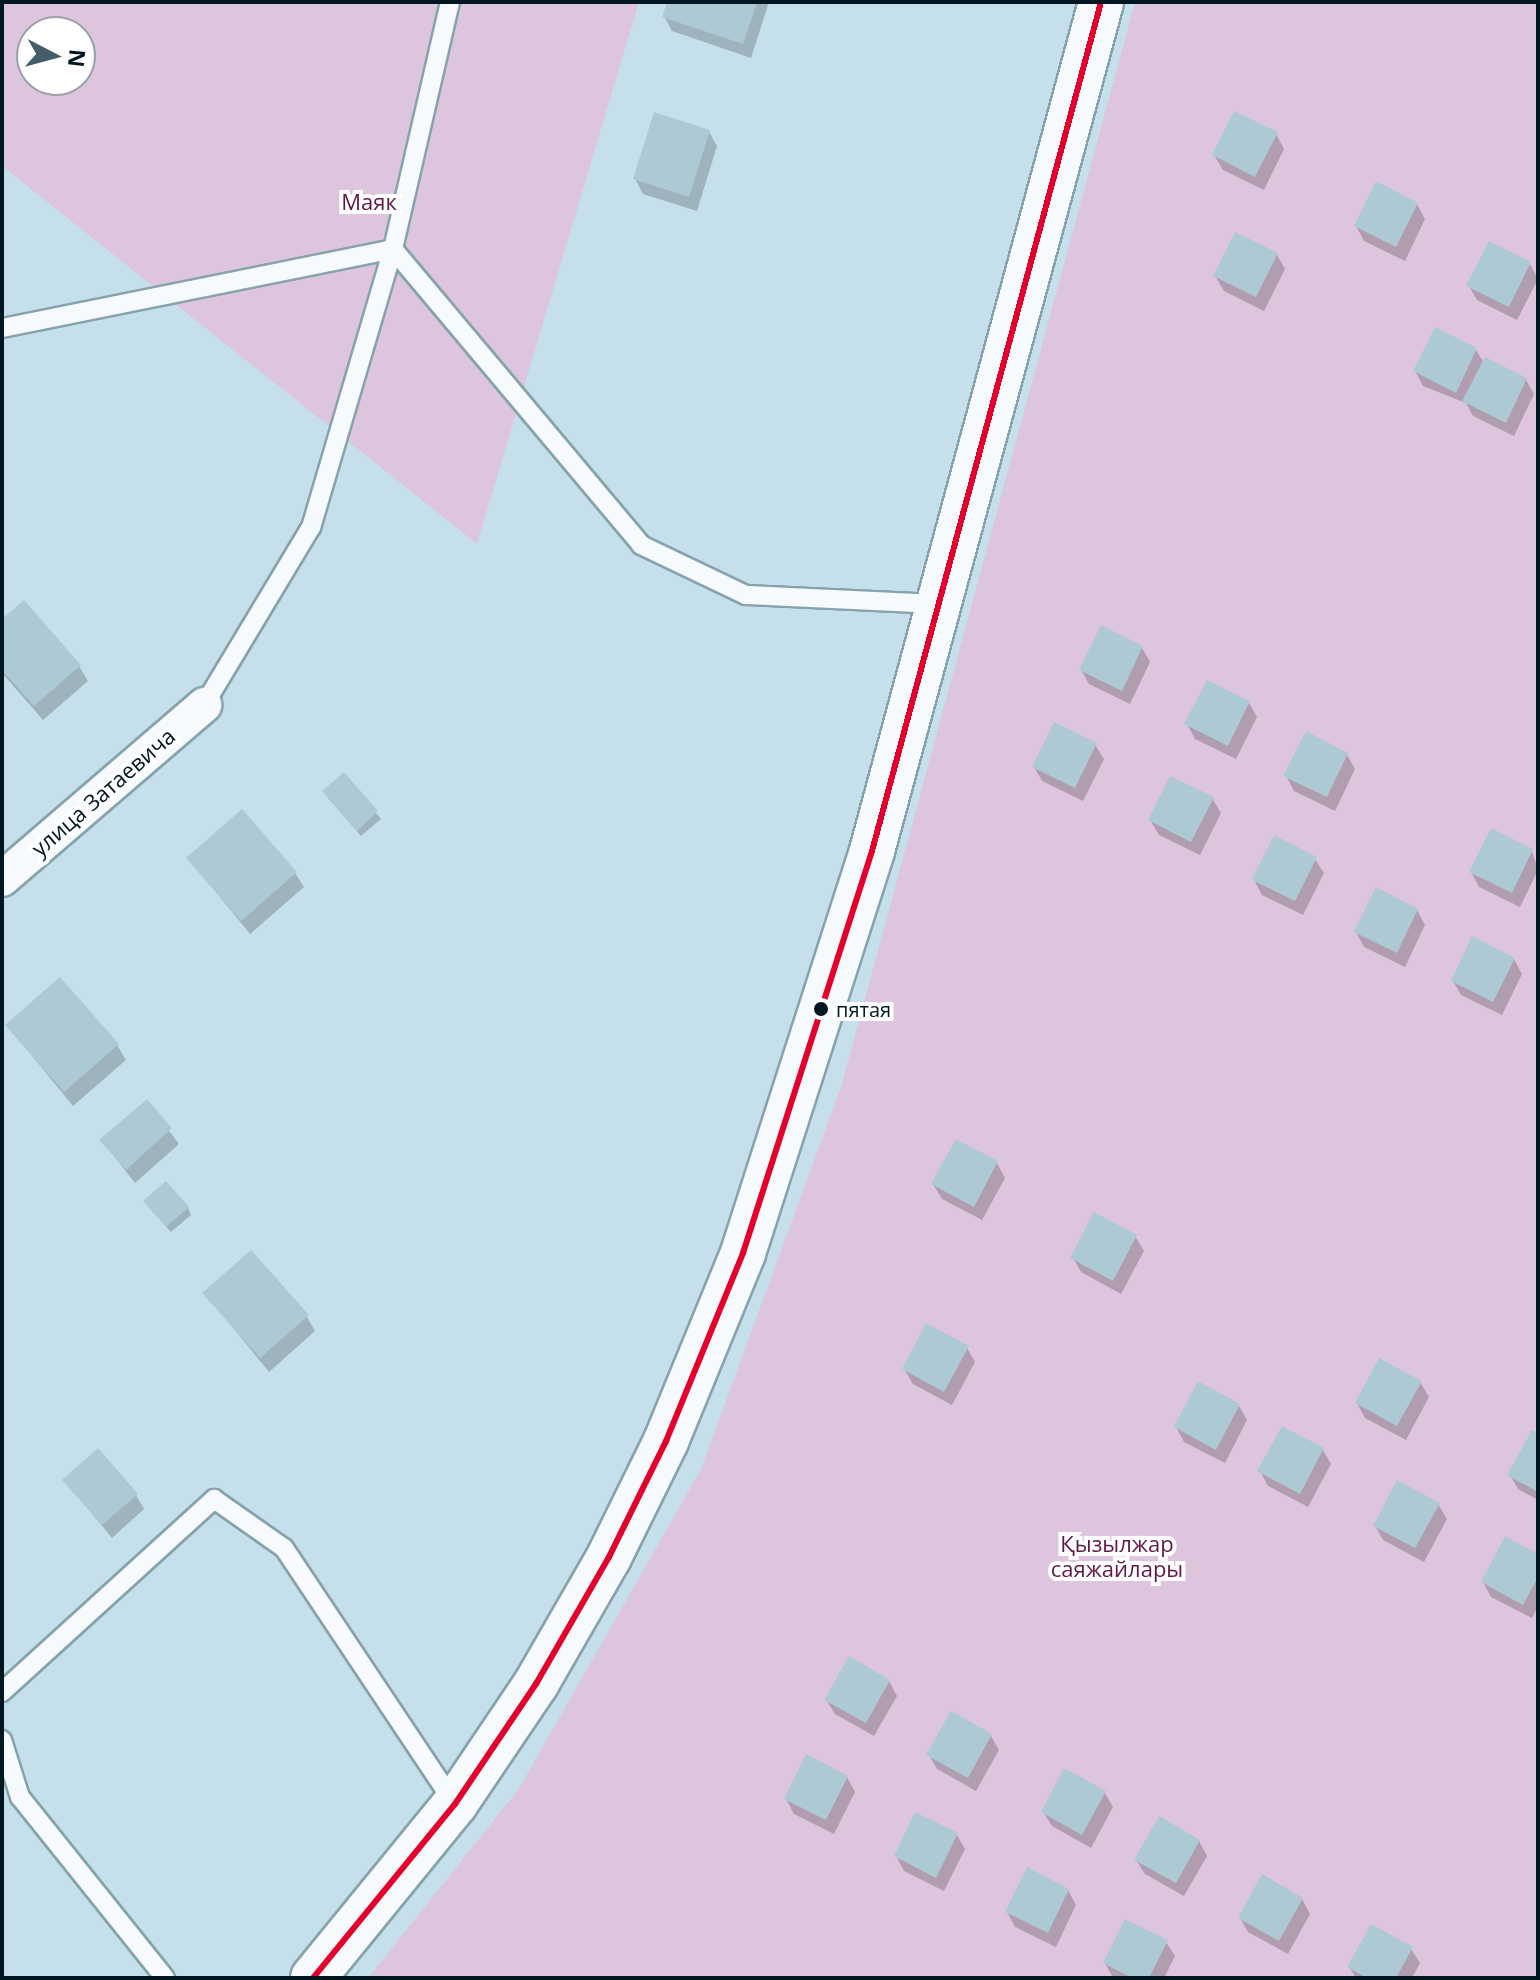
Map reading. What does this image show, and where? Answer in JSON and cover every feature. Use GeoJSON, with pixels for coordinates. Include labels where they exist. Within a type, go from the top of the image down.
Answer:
{"type":"FeatureCollection","features":[{"type":"Feature","properties":{"kind":"main road"},"geometry":{"type":"LineString","coordinates":[[313,1978],[455,1804],[536,1684],[609,1557],[666,1441],[737,1267],[808,1064],[939,604],[1101,2]]}},
{"type":"Feature","properties":{"kind":"street","name":"улица Затаевича"},"geometry":{"type":"LineString","coordinates":[[2,879],[204,705]]}},
{"type":"Feature","properties":{"kind":"lane"},"geometry":{"type":"LineString","coordinates":[[204,705],[311,527],[393,249],[450,2]]}},
{"type":"Feature","properties":{"kind":"lane"},"geometry":{"type":"LineString","coordinates":[[2,328],[393,249]]}},
{"type":"Feature","properties":{"kind":"lane"},"geometry":{"type":"LineString","coordinates":[[393,249],[641,545],[746,595],[939,604]]}},
{"type":"Feature","properties":{"kind":"lane"},"geometry":{"type":"LineString","coordinates":[[2,1692],[214,1499],[284,1548],[455,1804]]}},
{"type":"Feature","properties":{"kind":"lane"},"geometry":{"type":"LineString","coordinates":[[2,1740],[20,1797],[165,1978]]}},
{"type":"Feature","properties":{"kind":"green space","name":"Маяк"},"geometry":{"type":"Polygon","coordinates":[[[2,2],[639,2],[477,544],[2,166],[2,2]]]}},
{"type":"Feature","properties":{"kind":"green space","name":"Қызылжар саяжайлары"},"geometry":{"type":"Polygon","coordinates":[[[1135,2],[1538,2],[1538,1978],[368,1978],[518,1790],[701,1469],[841,1087],[1135,2]]]}},
{"type":"Feature","properties":{"kind":"building"},"geometry":{"type":"Polygon","coordinates":[[[667,2],[757,2],[743,44],[662,17],[667,2]]]}},
{"type":"Feature","properties":{"kind":"building"},"geometry":{"type":"Polygon","coordinates":[[[1234,111],[1278,132],[1255,177],[1212,155],[1234,111]]]}},
{"type":"Feature","properties":{"kind":"building"},"geometry":{"type":"Polygon","coordinates":[[[654,112],[710,130],[689,197],[633,179],[654,112]]]}},
{"type":"Feature","properties":{"kind":"building"},"geometry":{"type":"Polygon","coordinates":[[[1376,181],[1418,203],[1396,247],[1354,226],[1376,181]]]}},
{"type":"Feature","properties":{"kind":"building"},"geometry":{"type":"Polygon","coordinates":[[[1235,232],[1278,253],[1256,297],[1213,276],[1235,232]]]}},
{"type":"Feature","properties":{"kind":"building"},"geometry":{"type":"Polygon","coordinates":[[[1489,241],[1531,262],[1509,307],[1466,286],[1489,241]]]}},
{"type":"Feature","properties":{"kind":"building"},"geometry":{"type":"Polygon","coordinates":[[[1435,327],[1477,348],[1456,393],[1413,371],[1435,327]]]}},
{"type":"Feature","properties":{"kind":"building"},"geometry":{"type":"Polygon","coordinates":[[[1485,357],[1527,378],[1506,423],[1462,401],[1485,357]]]}},
{"type":"Feature","properties":{"kind":"building"},"geometry":{"type":"Polygon","coordinates":[[[24,600],[81,665],[34,706],[2,670],[2,619],[24,600]]]}},
{"type":"Feature","properties":{"kind":"building"},"geometry":{"type":"Polygon","coordinates":[[[1101,625],[1143,646],[1122,691],[1079,670],[1101,625]]]}},
{"type":"Feature","properties":{"kind":"building"},"geometry":{"type":"Polygon","coordinates":[[[1207,680],[1250,701],[1228,746],[1184,724],[1207,680]]]}},
{"type":"Feature","properties":{"kind":"building"},"geometry":{"type":"Polygon","coordinates":[[[1054,722],[1097,743],[1075,788],[1032,767],[1054,722]]]}},
{"type":"Feature","properties":{"kind":"building"},"geometry":{"type":"Polygon","coordinates":[[[1306,731],[1348,753],[1327,797],[1283,776],[1306,731]]]}},
{"type":"Feature","properties":{"kind":"building"},"geometry":{"type":"Polygon","coordinates":[[[344,772],[378,811],[357,831],[322,791],[344,772]]]}},
{"type":"Feature","properties":{"kind":"building"},"geometry":{"type":"Polygon","coordinates":[[[1170,776],[1214,797],[1191,842],[1148,820],[1170,776]]]}},
{"type":"Feature","properties":{"kind":"building"},"geometry":{"type":"Polygon","coordinates":[[[242,809],[297,872],[241,921],[186,858],[242,809]]]}},
{"type":"Feature","properties":{"kind":"building"},"geometry":{"type":"Polygon","coordinates":[[[1491,828],[1533,849],[1512,893],[1469,872],[1491,828]]]}},
{"type":"Feature","properties":{"kind":"building"},"geometry":{"type":"Polygon","coordinates":[[[1274,835],[1317,857],[1295,901],[1252,880],[1274,835]]]}},
{"type":"Feature","properties":{"kind":"building"},"geometry":{"type":"Polygon","coordinates":[[[1376,887],[1418,909],[1397,953],[1354,932],[1376,887]]]}},
{"type":"Feature","properties":{"kind":"building"},"geometry":{"type":"Polygon","coordinates":[[[1472,936],[1515,958],[1493,1002],[1451,981],[1472,936]]]}},
{"type":"Feature","properties":{"kind":"building"},"geometry":{"type":"Polygon","coordinates":[[[60,977],[119,1044],[64,1092],[5,1025],[60,977]]]}},
{"type":"Feature","properties":{"kind":"building"},"geometry":{"type":"Polygon","coordinates":[[[147,1099],[172,1128],[126,1170],[99,1140],[147,1099]]]}},
{"type":"Feature","properties":{"kind":"building"},"geometry":{"type":"Polygon","coordinates":[[[956,1139],[998,1161],[974,1207],[931,1184],[956,1139]]]}},
{"type":"Feature","properties":{"kind":"building"},"geometry":{"type":"Polygon","coordinates":[[[166,1181],[189,1207],[166,1227],[143,1201],[166,1181]]]}},
{"type":"Feature","properties":{"kind":"building"},"geometry":{"type":"Polygon","coordinates":[[[1094,1212],[1137,1235],[1113,1281],[1070,1258],[1094,1212]]]}},
{"type":"Feature","properties":{"kind":"building"},"geometry":{"type":"Polygon","coordinates":[[[251,1250],[309,1315],[260,1358],[202,1293],[251,1250]]]}},
{"type":"Feature","properties":{"kind":"building"},"geometry":{"type":"Polygon","coordinates":[[[926,1323],[969,1346],[944,1392],[902,1369],[926,1323]]]}},
{"type":"Feature","properties":{"kind":"building"},"geometry":{"type":"Polygon","coordinates":[[[1379,1358],[1422,1381],[1397,1426],[1355,1403],[1379,1358]]]}},
{"type":"Feature","properties":{"kind":"building"},"geometry":{"type":"Polygon","coordinates":[[[1198,1381],[1240,1404],[1216,1450],[1174,1427],[1198,1381]]]}},
{"type":"Feature","properties":{"kind":"building"},"geometry":{"type":"Polygon","coordinates":[[[1282,1426],[1324,1448],[1300,1494],[1257,1471],[1282,1426]]]}},
{"type":"Feature","properties":{"kind":"building"},"geometry":{"type":"Polygon","coordinates":[[[1532,1430],[1538,1433],[1538,1492],[1507,1475],[1532,1430]]]}},
{"type":"Feature","properties":{"kind":"building"},"geometry":{"type":"Polygon","coordinates":[[[98,1448],[138,1494],[102,1525],[62,1480],[98,1448]]]}},
{"type":"Feature","properties":{"kind":"building"},"geometry":{"type":"Polygon","coordinates":[[[1397,1480],[1440,1503],[1415,1548],[1373,1526],[1397,1480]]]}},
{"type":"Feature","properties":{"kind":"building"},"geometry":{"type":"Polygon","coordinates":[[[1505,1536],[1538,1554],[1538,1577],[1523,1605],[1481,1582],[1505,1536]]]}},
{"type":"Feature","properties":{"kind":"building"},"geometry":{"type":"Polygon","coordinates":[[[849,1656],[890,1680],[866,1723],[824,1700],[849,1656]]]}},
{"type":"Feature","properties":{"kind":"building"},"geometry":{"type":"Polygon","coordinates":[[[951,1711],[992,1734],[968,1778],[926,1755],[951,1711]]]}},
{"type":"Feature","properties":{"kind":"building"},"geometry":{"type":"Polygon","coordinates":[[[806,1754],[848,1776],[826,1820],[784,1799],[806,1754]]]}},
{"type":"Feature","properties":{"kind":"building"},"geometry":{"type":"Polygon","coordinates":[[[1064,1768],[1106,1791],[1082,1835],[1041,1812],[1064,1768]]]}},
{"type":"Feature","properties":{"kind":"building"},"geometry":{"type":"Polygon","coordinates":[[[915,1812],[958,1833],[936,1878],[894,1856],[915,1812]]]}},
{"type":"Feature","properties":{"kind":"building"},"geometry":{"type":"Polygon","coordinates":[[[1159,1816],[1200,1840],[1176,1883],[1134,1860],[1159,1816]]]}},
{"type":"Feature","properties":{"kind":"building"},"geometry":{"type":"Polygon","coordinates":[[[1027,1867],[1069,1889],[1048,1933],[1005,1912],[1027,1867]]]}},
{"type":"Feature","properties":{"kind":"building"},"geometry":{"type":"Polygon","coordinates":[[[1262,1874],[1303,1898],[1279,1941],[1238,1918],[1262,1874]]]}},
{"type":"Feature","properties":{"kind":"building"},"geometry":{"type":"Polygon","coordinates":[[[1125,1919],[1168,1940],[1149,1978],[1132,1978],[1103,1963],[1125,1919]]]}},
{"type":"Feature","properties":{"kind":"building"},"geometry":{"type":"Polygon","coordinates":[[[1371,1924],[1413,1947],[1396,1978],[1367,1978],[1347,1967],[1371,1924]]]}},
{"type":"Feature","properties":{"kind":"transit line"},"geometry":{"type":"LineString","coordinates":[[313,1978],[455,1804],[536,1684],[609,1557],[666,1441],[743,1253],[872,851],[1101,2]]}},
{"type":"Feature","properties":{"kind":"place","name":"пятая"},"geometry":{"type":"Point","coordinates":[821,1009]}}]}
